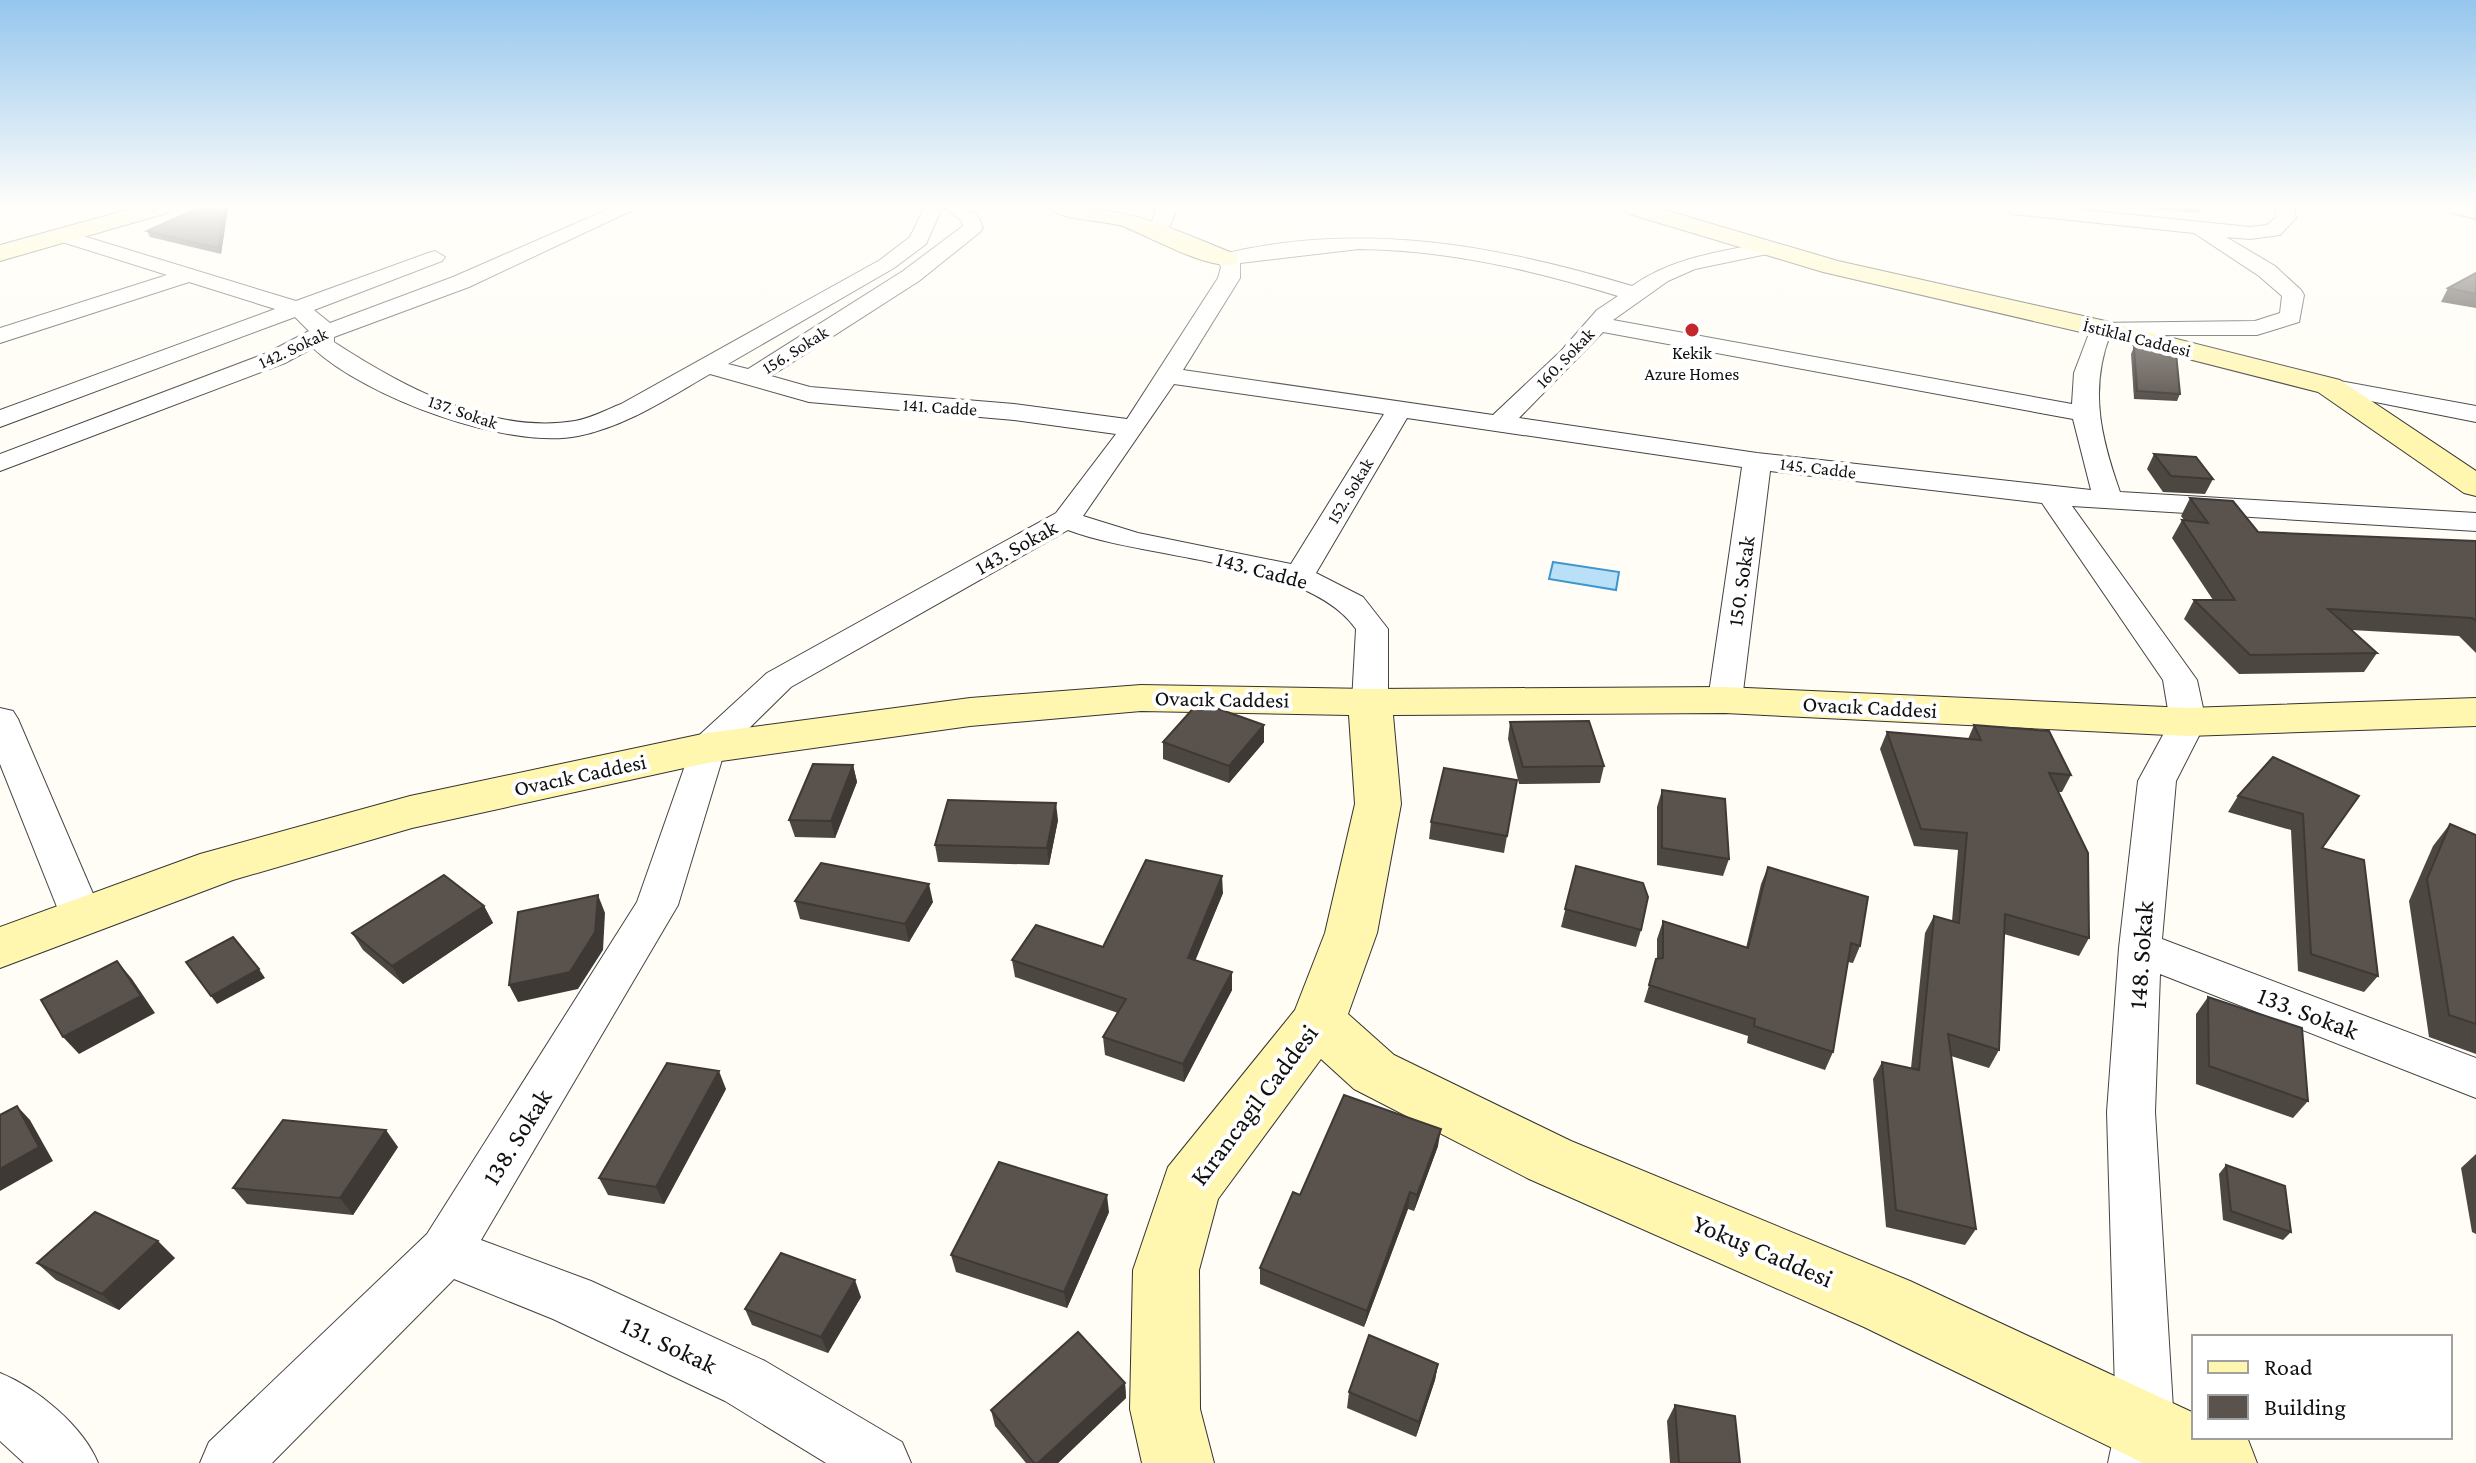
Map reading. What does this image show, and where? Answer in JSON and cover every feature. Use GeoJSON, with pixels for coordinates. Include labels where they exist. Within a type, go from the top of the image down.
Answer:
{"type":"FeatureCollection","features":[{"type":"Feature","properties":{"kind":"street"},"geometry":{"type":"LineString","coordinates":[[0,336],[184,276]]}},
{"type":"Feature","properties":{"kind":"street"},"geometry":{"type":"LineString","coordinates":[[198,276],[299,309]]}},
{"type":"Feature","properties":{"kind":"street"},"geometry":{"type":"LineString","coordinates":[[0,419],[385,276]]}},
{"type":"Feature","properties":{"kind":"street","name":"142. Sokak"},"geometry":{"type":"LineString","coordinates":[[0,463],[246,370],[321,334],[474,276]]}},
{"type":"Feature","properties":{"kind":"street","name":"137. Sokak"},"geometry":{"type":"LineString","coordinates":[[299,309],[320,325],[323,345],[393,386],[480,420],[517,429],[562,430],[595,425],[709,366],[866,276]]}},
{"type":"Feature","properties":{"kind":"street","name":"156. Sokak"},"geometry":{"type":"LineString","coordinates":[[749,379],[911,276]]}},
{"type":"Feature","properties":{"kind":"street","name":"143. Sokak"},"geometry":{"type":"LineString","coordinates":[[707,748],[779,680],[1066,519],[1134,428],[1229,276]]}},
{"type":"Feature","properties":{"kind":"street"},"geometry":{"type":"LineString","coordinates":[[1578,276],[1635,294]]}},
{"type":"Feature","properties":{"kind":"street","name":"160. Sokak"},"geometry":{"type":"LineString","coordinates":[[1500,422],[1597,324],[1660,276]]}},
{"type":"Feature","properties":{"kind":"street","name":"İstiklal Caddesi"},"geometry":{"type":"LineString","coordinates":[[1868,276],[2101,328],[2329,386],[2476,486]]}},
{"type":"Feature","properties":{"kind":"street"},"geometry":{"type":"LineString","coordinates":[[2109,501],[2086,432],[2086,359],[2101,328],[2257,328],[2291,317],[2293,295],[2273,276]]}},
{"type":"Feature","properties":{"kind":"street"},"geometry":{"type":"LineString","coordinates":[[1597,324],[2086,414]]}},
{"type":"Feature","properties":{"kind":"street","name":"141. Cadde"},"geometry":{"type":"LineString","coordinates":[[709,366],[809,394],[1014,412],[1134,428]]}},
{"type":"Feature","properties":{"kind":"street","name":"145. Cadde"},"geometry":{"type":"LineString","coordinates":[[1165,375],[1757,461],[2051,496],[2476,522]]}},
{"type":"Feature","properties":{"kind":"street"},"geometry":{"type":"LineString","coordinates":[[2329,386],[2476,414]]}},
{"type":"Feature","properties":{"kind":"street","name":"152. Sokak"},"geometry":{"type":"LineString","coordinates":[[1299,576],[1401,407]]}},
{"type":"Feature","properties":{"kind":"street","name":"150. Sokak"},"geometry":{"type":"LineString","coordinates":[[1725,700],[1757,461]]}},
{"type":"Feature","properties":{"kind":"street"},"geometry":{"type":"LineString","coordinates":[[2051,496],[2180,680],[2188,722]]}},
{"type":"Feature","properties":{"kind":"street","name":"143. Cadde"},"geometry":{"type":"LineString","coordinates":[[1066,519],[1125,542],[1244,562],[1299,576],[1351,602],[1372,629],[1370,702]]}},
{"type":"Feature","properties":{"kind":"street","name":"Ovacık Caddesi"},"geometry":{"type":"LineString","coordinates":[[0,948],[217,867],[410,812],[707,748],[970,712],[1141,698],[1370,702],[1725,700],[2188,722],[2476,712]]}},
{"type":"Feature","properties":{"kind":"street","name":"Kırancagil Caddesi"},"geometry":{"type":"LineString","coordinates":[[1178,1463],[1165,1409],[1166,1270],[1190,1187],[1318,1021],[1351,933],[1378,804],[1370,702]]}},
{"type":"Feature","properties":{"kind":"street"},"geometry":{"type":"LineString","coordinates":[[0,719],[82,917]]}},
{"type":"Feature","properties":{"kind":"street","name":"148. Sokak"},"geometry":{"type":"LineString","coordinates":[[2142,1444],[2131,1112],[2140,948],[2157,781],[2188,722]]}},
{"type":"Feature","properties":{"kind":"street","name":"138. Sokak"},"geometry":{"type":"LineString","coordinates":[[230,1463],[446,1251],[657,905],[707,748]]}},
{"type":"Feature","properties":{"kind":"street","name":"133. Sokak"},"geometry":{"type":"LineString","coordinates":[[2140,948],[2476,1078]]}},
{"type":"Feature","properties":{"kind":"street","name":"Yokuş Caddesi"},"geometry":{"type":"LineString","coordinates":[[1318,1021],[1374,1072],[1550,1160],[1887,1304],[2142,1444],[2221,1463]]}},
{"type":"Feature","properties":{"kind":"street","name":"131. Sokak"},"geometry":{"type":"LineString","coordinates":[[446,1251],[572,1300],[745,1381],[881,1463]]}},
{"type":"Feature","properties":{"kind":"street"},"geometry":{"type":"LineString","coordinates":[[0,1402],[68,1463]]}},
{"type":"Feature","properties":{"kind":"water"},"geometry":{"type":"Polygon","coordinates":[[[1553,562],[1619,572],[1616,590],[1549,579],[1553,562]]]}},
{"type":"Feature","properties":{"kind":"building"},"geometry":{"type":"Polygon","coordinates":[[[2470,276],[2476,276],[2476,294],[2448,288],[2470,276]]]}},
{"type":"Feature","properties":{"kind":"building"},"geometry":{"type":"Polygon","coordinates":[[[2134,347],[2176,353],[2180,394],[2137,391],[2134,347]]]}},
{"type":"Feature","properties":{"kind":"building"},"geometry":{"type":"Polygon","coordinates":[[[2154,454],[2196,457],[2213,479],[2171,476],[2154,454]]]}},
{"type":"Feature","properties":{"kind":"building"},"geometry":{"type":"Polygon","coordinates":[[[2190,498],[2233,501],[2258,532],[2476,541],[2476,621],[2472,618],[2328,609],[2377,653],[2250,655],[2194,600],[2235,600],[2182,520],[2208,523],[2190,498]]]}},
{"type":"Feature","properties":{"kind":"building"},"geometry":{"type":"Polygon","coordinates":[[[1199,702],[1264,725],[1229,766],[1163,742],[1199,702]]]}},
{"type":"Feature","properties":{"kind":"building"},"geometry":{"type":"Polygon","coordinates":[[[1589,721],[1604,766],[1523,767],[1510,722],[1589,721]]]}},
{"type":"Feature","properties":{"kind":"building"},"geometry":{"type":"Polygon","coordinates":[[[1974,725],[2049,731],[2071,775],[2049,773],[2088,853],[2089,938],[2005,914],[1999,1050],[1948,1034],[1976,1229],[1896,1210],[1882,1062],[1919,1070],[1934,916],[1959,923],[1967,833],[1921,829],[1887,732],[1981,740],[1974,725]]]}},
{"type":"Feature","properties":{"kind":"building"},"geometry":{"type":"Polygon","coordinates":[[[2273,757],[2359,796],[2322,848],[2364,860],[2378,976],[2311,954],[2303,814],[2238,796],[2273,757]]]}},
{"type":"Feature","properties":{"kind":"building"},"geometry":{"type":"Polygon","coordinates":[[[813,764],[853,765],[831,821],[789,820],[813,764]]]}},
{"type":"Feature","properties":{"kind":"building"},"geometry":{"type":"Polygon","coordinates":[[[1444,768],[1517,780],[1507,836],[1431,822],[1444,768]]]}},
{"type":"Feature","properties":{"kind":"building"},"geometry":{"type":"Polygon","coordinates":[[[1662,790],[1725,799],[1729,859],[1662,848],[1662,790]]]}},
{"type":"Feature","properties":{"kind":"building"},"geometry":{"type":"Polygon","coordinates":[[[948,800],[1056,803],[1047,848],[935,845],[948,800]]]}},
{"type":"Feature","properties":{"kind":"building"},"geometry":{"type":"Polygon","coordinates":[[[2450,824],[2476,835],[2476,1024],[2449,1015],[2427,879],[2450,824]]]}},
{"type":"Feature","properties":{"kind":"building"},"geometry":{"type":"Polygon","coordinates":[[[1146,860],[1222,876],[1188,958],[1232,972],[1183,1064],[1103,1037],[1126,999],[1012,960],[1036,925],[1103,947],[1146,860]]]}},
{"type":"Feature","properties":{"kind":"building"},"geometry":{"type":"Polygon","coordinates":[[[821,863],[929,884],[905,924],[795,901],[821,863]]]}},
{"type":"Feature","properties":{"kind":"building"},"geometry":{"type":"Polygon","coordinates":[[[1576,866],[1643,883],[1648,897],[1641,930],[1565,909],[1576,866]]]}},
{"type":"Feature","properties":{"kind":"building"},"geometry":{"type":"Polygon","coordinates":[[[1768,867],[1868,897],[1860,946],[1851,943],[1833,1052],[1754,1026],[1755,1019],[1649,985],[1656,959],[1663,958],[1663,921],[1748,948],[1768,867]]]}},
{"type":"Feature","properties":{"kind":"building"},"geometry":{"type":"Polygon","coordinates":[[[444,875],[484,906],[392,966],[352,933],[444,875]]]}},
{"type":"Feature","properties":{"kind":"building"},"geometry":{"type":"Polygon","coordinates":[[[598,895],[595,932],[570,972],[509,985],[518,912],[598,895]]]}},
{"type":"Feature","properties":{"kind":"building"},"geometry":{"type":"Polygon","coordinates":[[[233,937],[259,969],[211,996],[186,962],[233,937]]]}},
{"type":"Feature","properties":{"kind":"building"},"geometry":{"type":"Polygon","coordinates":[[[117,961],[141,996],[63,1037],[41,1000],[117,961]]]}},
{"type":"Feature","properties":{"kind":"building"},"geometry":{"type":"Polygon","coordinates":[[[2208,997],[2302,1028],[2308,1101],[2209,1066],[2208,997]]]}},
{"type":"Feature","properties":{"kind":"building"},"geometry":{"type":"Polygon","coordinates":[[[667,1063],[719,1071],[656,1187],[599,1178],[667,1063]]]}},
{"type":"Feature","properties":{"kind":"building"},"geometry":{"type":"Polygon","coordinates":[[[1344,1095],[1441,1129],[1417,1195],[1410,1192],[1367,1311],[1260,1268],[1293,1192],[1300,1195],[1344,1095]]]}},
{"type":"Feature","properties":{"kind":"building"},"geometry":{"type":"Polygon","coordinates":[[[17,1106],[39,1147],[0,1169],[0,1115],[17,1106]]]}},
{"type":"Feature","properties":{"kind":"building"},"geometry":{"type":"Polygon","coordinates":[[[283,1120],[386,1130],[340,1198],[233,1188],[283,1120]]]}},
{"type":"Feature","properties":{"kind":"building"},"geometry":{"type":"Polygon","coordinates":[[[999,1162],[1107,1195],[1064,1292],[951,1255],[999,1162]]]}},
{"type":"Feature","properties":{"kind":"building"},"geometry":{"type":"Polygon","coordinates":[[[2226,1165],[2285,1186],[2291,1232],[2231,1211],[2226,1165]]]}},
{"type":"Feature","properties":{"kind":"building"},"geometry":{"type":"Polygon","coordinates":[[[95,1212],[158,1241],[102,1294],[37,1263],[95,1212]]]}},
{"type":"Feature","properties":{"kind":"building"},"geometry":{"type":"Polygon","coordinates":[[[781,1253],[855,1280],[821,1337],[745,1309],[781,1253]]]}},
{"type":"Feature","properties":{"kind":"building"},"geometry":{"type":"Polygon","coordinates":[[[1078,1332],[1125,1383],[1038,1463],[1034,1463],[991,1410],[1078,1332]]]}},
{"type":"Feature","properties":{"kind":"building"},"geometry":{"type":"Polygon","coordinates":[[[1369,1335],[1438,1364],[1419,1422],[1349,1392],[1369,1335]]]}},
{"type":"Feature","properties":{"kind":"building"},"geometry":{"type":"Polygon","coordinates":[[[1675,1405],[1735,1416],[1740,1463],[1679,1463],[1675,1405]]]}},
{"type":"Feature","properties":{"kind":"place","name":"Kekik Azure Homes"},"geometry":{"type":"Point","coordinates":[1692,330]}}]}
